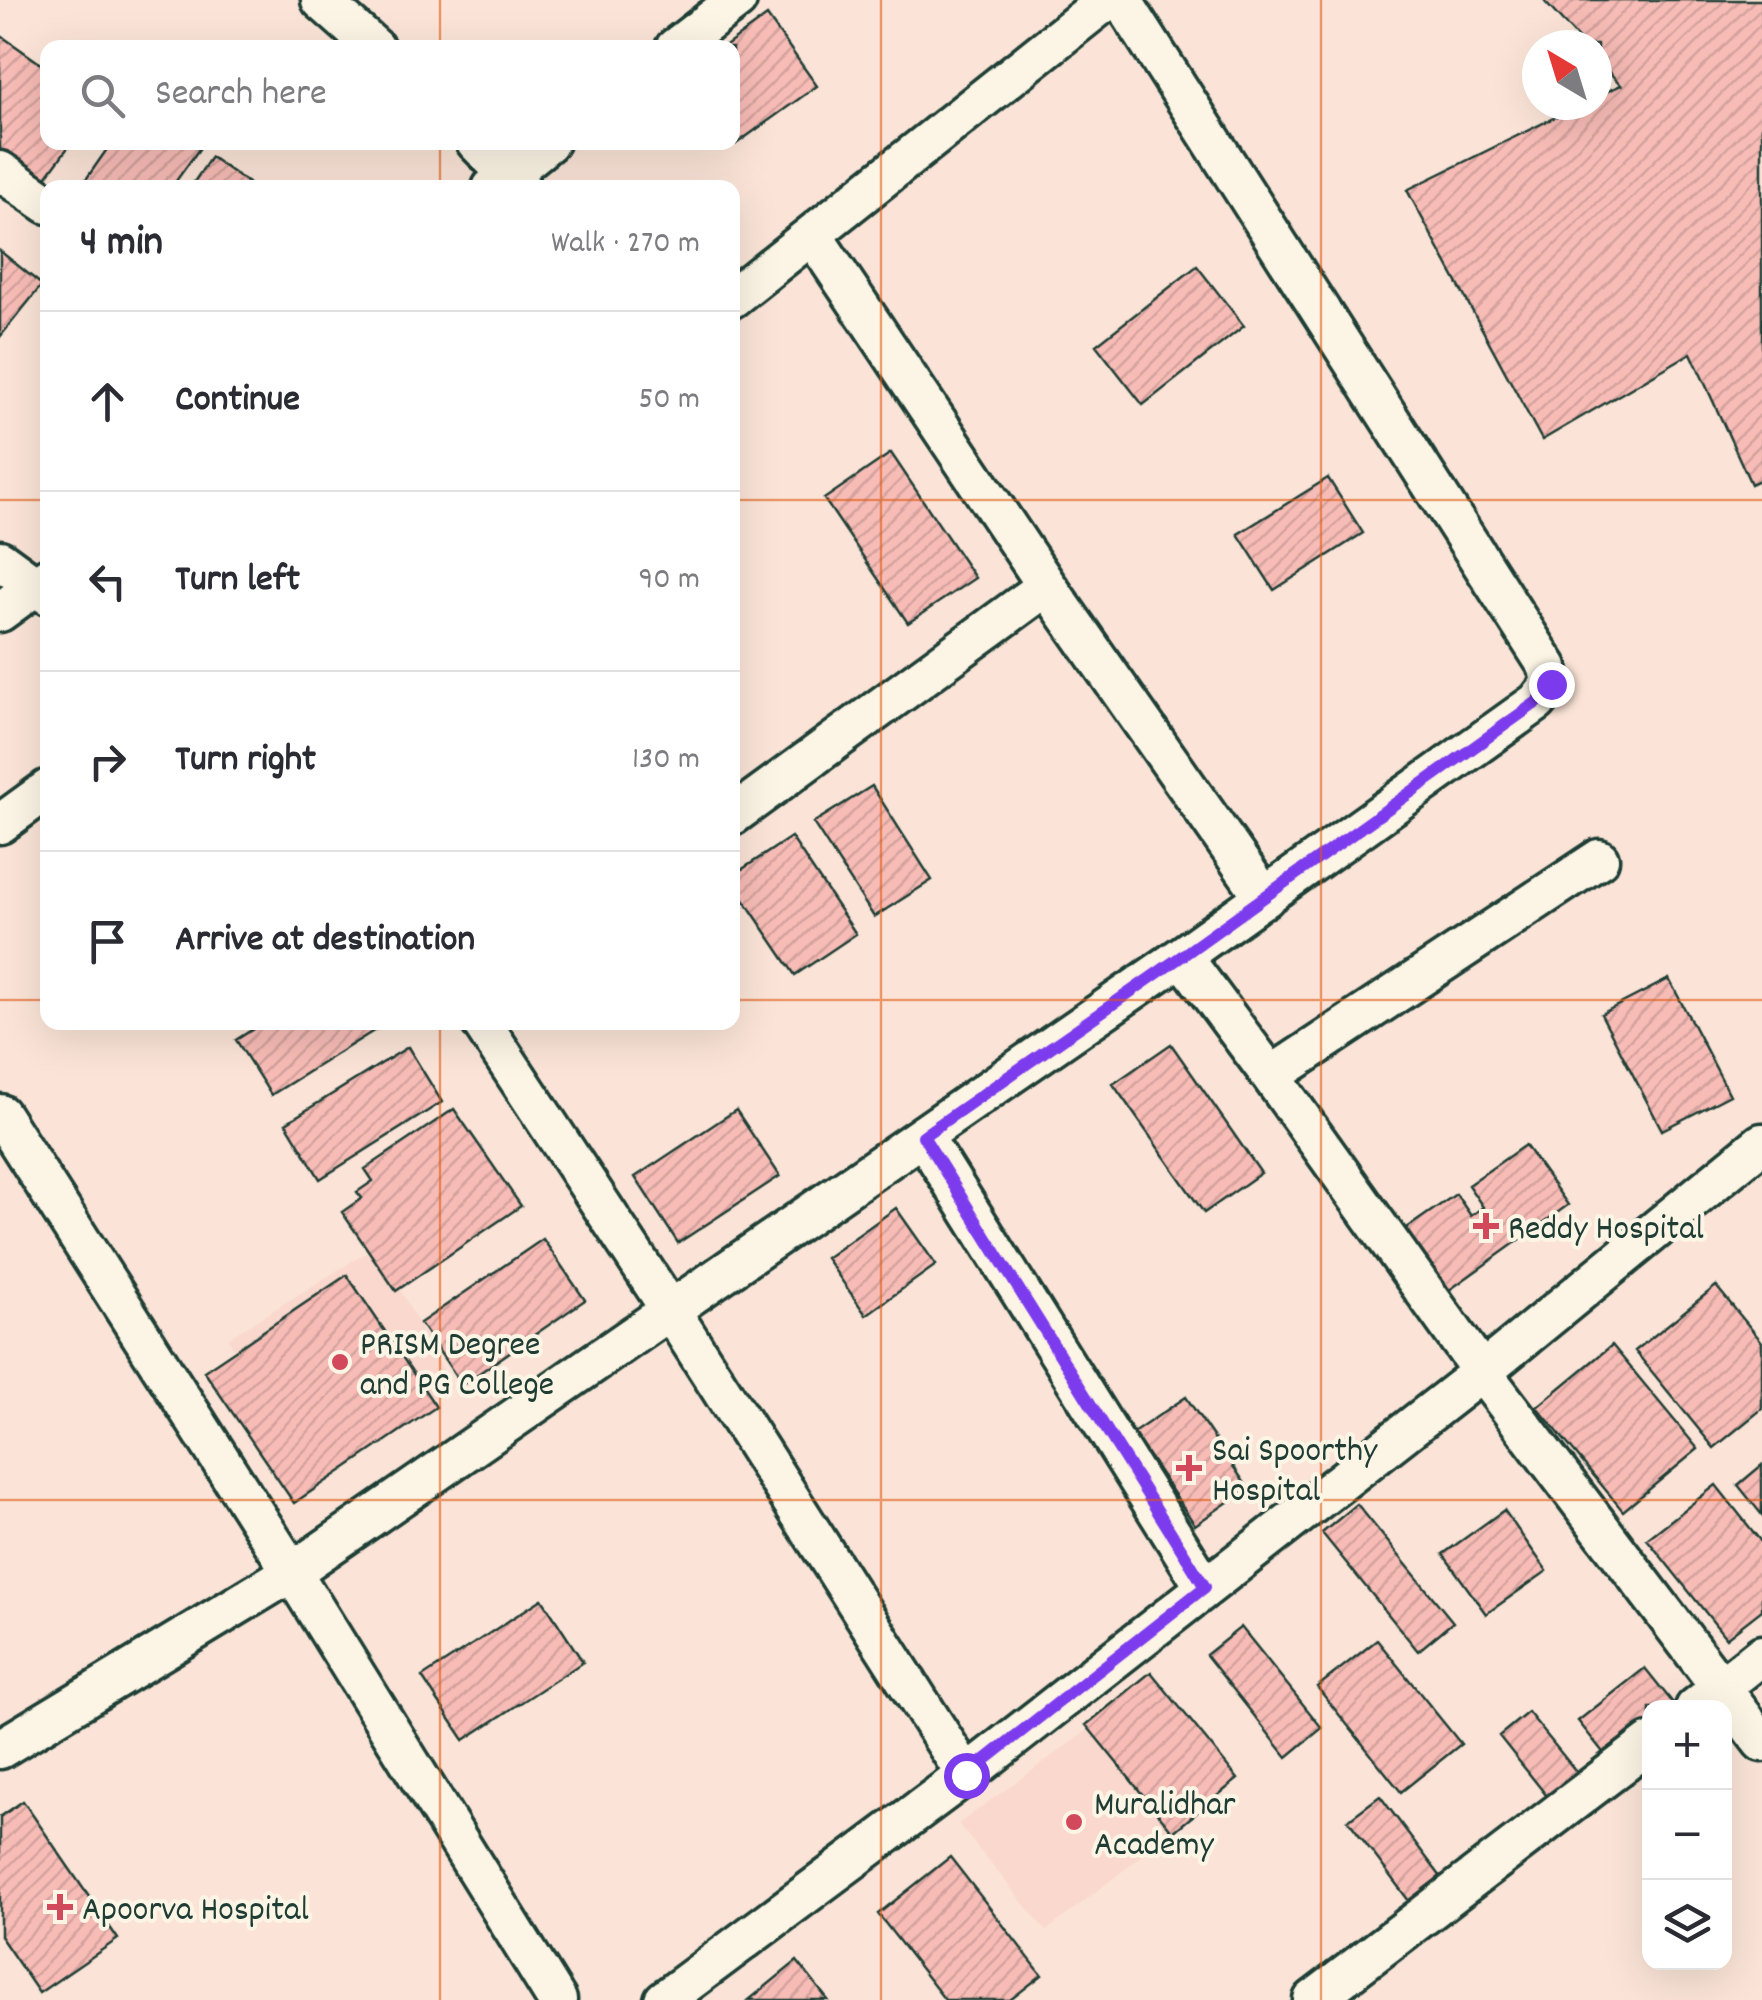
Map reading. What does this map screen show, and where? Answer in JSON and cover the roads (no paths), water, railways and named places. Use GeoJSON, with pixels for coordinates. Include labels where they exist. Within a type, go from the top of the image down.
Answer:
{"type":"FeatureCollection","features":[{"type":"Feature","properties":{"kind":"street"},"geometry":{"type":"LineString","coordinates":[[321,0],[366,40]]}},
{"type":"Feature","properties":{"kind":"street"},"geometry":{"type":"LineString","coordinates":[[685,40],[737,0]]}},
{"type":"Feature","properties":{"kind":"street"},"geometry":{"type":"LineString","coordinates":[[740,292],[1107,0]]}},
{"type":"Feature","properties":{"kind":"street"},"geometry":{"type":"LineString","coordinates":[[0,1749],[292,1572],[1265,898],[1537,702],[1551,684],[1548,667],[1538,650],[1122,0]]}},
{"type":"Feature","properties":{"kind":"street"},"geometry":{"type":"LineString","coordinates":[[482,150],[506,180]]}},
{"type":"Feature","properties":{"kind":"street"},"geometry":{"type":"LineString","coordinates":[[511,180],[541,150]]}},
{"type":"Feature","properties":{"kind":"street"},"geometry":{"type":"LineString","coordinates":[[0,171],[40,198]]}},
{"type":"Feature","properties":{"kind":"street"},"geometry":{"type":"LineString","coordinates":[[813,236],[1047,586],[1265,898]]}},
{"type":"Feature","properties":{"kind":"street"},"geometry":{"type":"LineString","coordinates":[[0,560],[40,584]]}},
{"type":"Feature","properties":{"kind":"street"},"geometry":{"type":"LineString","coordinates":[[740,810],[1047,586]]}},
{"type":"Feature","properties":{"kind":"street"},"geometry":{"type":"LineString","coordinates":[[0,612],[40,588]]}},
{"type":"Feature","properties":{"kind":"street"},"geometry":{"type":"LineString","coordinates":[[0,824],[40,795]]}},
{"type":"Feature","properties":{"kind":"street"},"geometry":{"type":"LineString","coordinates":[[1271,1076],[1598,859]]}},
{"type":"Feature","properties":{"kind":"street"},"geometry":{"type":"LineString","coordinates":[[1182,956],[1482,1372],[1708,1698],[1762,1742]]}},
{"type":"Feature","properties":{"kind":"street"},"geometry":{"type":"LineString","coordinates":[[486,1030],[966,1775]]}},
{"type":"Feature","properties":{"kind":"street"},"geometry":{"type":"LineString","coordinates":[[0,1114],[292,1572],[543,1995]]}},
{"type":"Feature","properties":{"kind":"street"},"geometry":{"type":"LineString","coordinates":[[923,1136],[1205,1587]]}},
{"type":"Feature","properties":{"kind":"street"},"geometry":{"type":"LineString","coordinates":[[664,2000],[966,1775],[1482,1372],[1762,1143]]}},
{"type":"Feature","properties":{"kind":"street"},"geometry":{"type":"LineString","coordinates":[[1708,1698],[1762,1655]]}},
{"type":"Feature","properties":{"kind":"street"},"geometry":{"type":"LineString","coordinates":[[1314,2000],[1642,1748]]}},
{"type":"Feature","properties":{"kind":"place","name":"Reddy Hospital"},"geometry":{"type":"Point","coordinates":[1486,1226]}},
{"type":"Feature","properties":{"kind":"place","name":"PRISM Degree and PG College"},"geometry":{"type":"Point","coordinates":[340,1362]}},
{"type":"Feature","properties":{"kind":"place","name":"Sai Spoorthy Hospital"},"geometry":{"type":"Point","coordinates":[1189,1468]}},
{"type":"Feature","properties":{"kind":"place","name":"Muralidhar Academy"},"geometry":{"type":"Point","coordinates":[1074,1822]}},
{"type":"Feature","properties":{"kind":"place","name":"Apoorva Hospital"},"geometry":{"type":"Point","coordinates":[60,1907]}}]}
